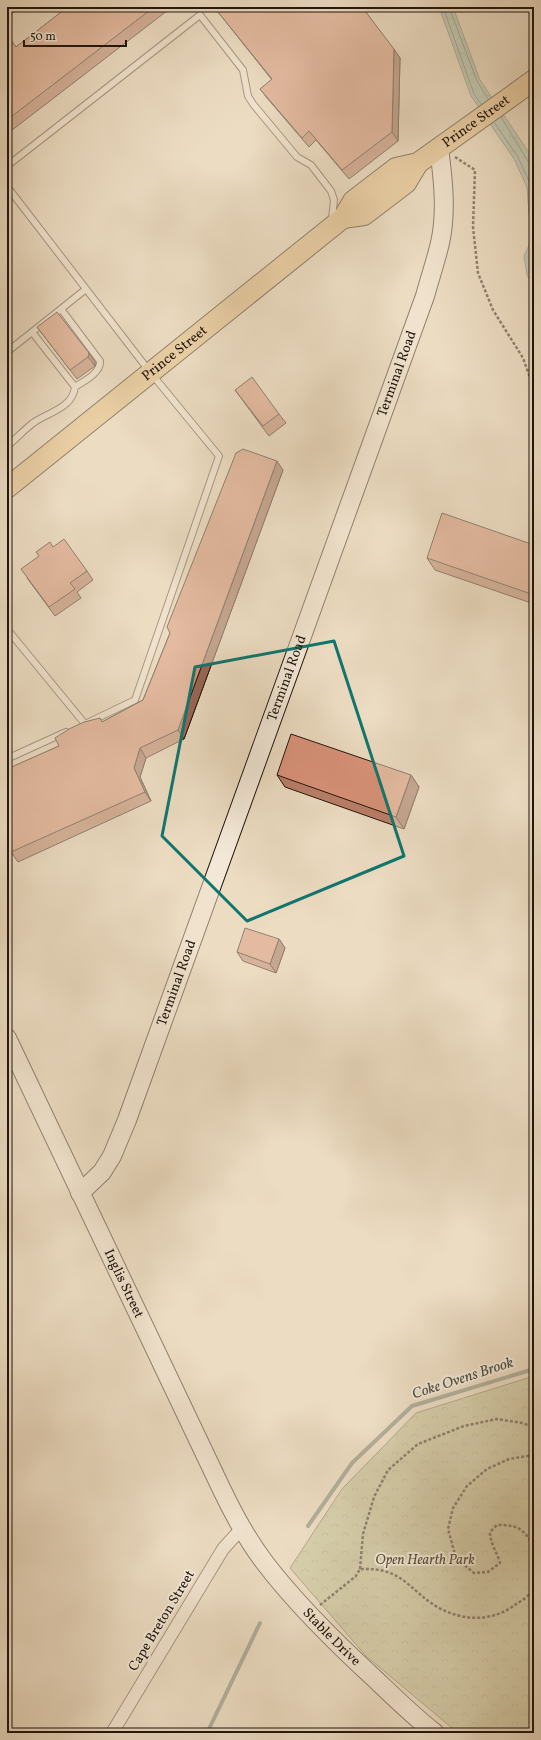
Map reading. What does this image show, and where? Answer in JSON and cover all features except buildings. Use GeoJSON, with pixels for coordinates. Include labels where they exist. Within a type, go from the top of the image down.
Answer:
{"type":"FeatureCollection","features":[{"type":"Feature","properties":{"kind":"main road","name":"Prince Street"},"geometry":{"type":"LineString","coordinates":[[7,488],[336,224],[364,215],[406,183],[418,163],[534,80]]}},
{"type":"Feature","properties":{"kind":"street","name":"Terminal Road"},"geometry":{"type":"LineString","coordinates":[[80,1193],[102,1172],[112,1156],[127,1120],[425,296],[440,242],[443,223],[443,184],[439,148]]}},
{"type":"Feature","properties":{"kind":"street","name":"Inglis Street"},"geometry":{"type":"LineString","coordinates":[[7,1038],[222,1490],[242,1528]]}},
{"type":"Feature","properties":{"kind":"street","name":"Stable Drive"},"geometry":{"type":"LineString","coordinates":[[242,1528],[265,1563],[309,1614],[358,1663],[423,1724],[435,1733]]}},
{"type":"Feature","properties":{"kind":"street","name":"Cape Breton Street"},"geometry":{"type":"LineString","coordinates":[[112,1733],[223,1549],[242,1528]]}},
{"type":"Feature","properties":{"kind":"lane"},"geometry":{"type":"LineString","coordinates":[[7,13],[16,7]]}},
{"type":"Feature","properties":{"kind":"lane"},"geometry":{"type":"LineString","coordinates":[[198,7],[200,15],[243,70],[248,96],[253,104],[297,157],[312,165],[331,191],[336,224]]}},
{"type":"Feature","properties":{"kind":"lane"},"geometry":{"type":"LineString","coordinates":[[7,166],[200,15]]}},
{"type":"Feature","properties":{"kind":"lane"},"geometry":{"type":"LineString","coordinates":[[8,189],[150,372],[219,456],[135,700],[78,727]]}},
{"type":"Feature","properties":{"kind":"lane"},"geometry":{"type":"LineString","coordinates":[[7,352],[86,289]]}},
{"type":"Feature","properties":{"kind":"lane"},"geometry":{"type":"LineString","coordinates":[[7,446],[34,423],[63,407],[74,393],[75,387],[97,371],[101,366],[100,361],[61,309]]}},
{"type":"Feature","properties":{"kind":"lane"},"geometry":{"type":"LineString","coordinates":[[32,332],[75,387]]}},
{"type":"Feature","properties":{"kind":"lane"},"geometry":{"type":"LineString","coordinates":[[7,630],[85,724]]}},
{"type":"Feature","properties":{"kind":"lane"},"geometry":{"type":"LineString","coordinates":[[7,753],[11,757],[72,730]]}},
{"type":"Feature","properties":{"kind":"path"},"geometry":{"type":"LineString","coordinates":[[439,148],[475,170],[473,227],[478,273],[493,310],[523,358],[534,390]]}},
{"type":"Feature","properties":{"kind":"path"},"geometry":{"type":"LineString","coordinates":[[309,1614],[356,1576],[360,1569],[363,1534],[374,1497],[388,1470],[418,1444],[464,1426],[497,1419],[522,1423],[534,1427]]}},
{"type":"Feature","properties":{"kind":"path"},"geometry":{"type":"LineString","coordinates":[[534,1455],[509,1459],[487,1469],[467,1486],[453,1508],[448,1529],[456,1558],[474,1573],[488,1572],[500,1563],[496,1550],[490,1540],[490,1532],[497,1526],[513,1525],[525,1532],[534,1546]]}},
{"type":"Feature","properties":{"kind":"path"},"geometry":{"type":"LineString","coordinates":[[360,1569],[375,1568],[392,1573],[444,1611],[466,1618],[488,1618],[507,1610],[532,1593],[534,1587]]}},
{"type":"Feature","properties":{"kind":"highlighted area"},"geometry":{"type":"Polygon","coordinates":[[[334,641],[404,856],[247,921],[162,836],[195,667],[334,641]]]}},
{"type":"Feature","properties":{"kind":"green space","name":"Open Hearth Park"},"geometry":{"type":"Polygon","coordinates":[[[534,1376],[534,1733],[458,1733],[366,1656],[290,1568],[342,1489],[416,1413],[534,1376]]]}},
{"type":"Feature","properties":{"kind":"water"},"geometry":{"type":"Polygon","coordinates":[[[439,7],[453,7],[480,80],[528,151],[534,164],[534,288],[527,275],[524,256],[531,241],[527,187],[514,159],[471,96],[439,7]]]}},
{"type":"Feature","properties":{"kind":"waterway","name":"Coke Ovens Brook"},"geometry":{"type":"LineString","coordinates":[[308,1526],[352,1463],[412,1406],[534,1369]]}},
{"type":"Feature","properties":{"kind":"waterway","name":"Coke Ovens Brook"},"geometry":{"type":"LineString","coordinates":[[207,1733],[260,1623]]}}]}
